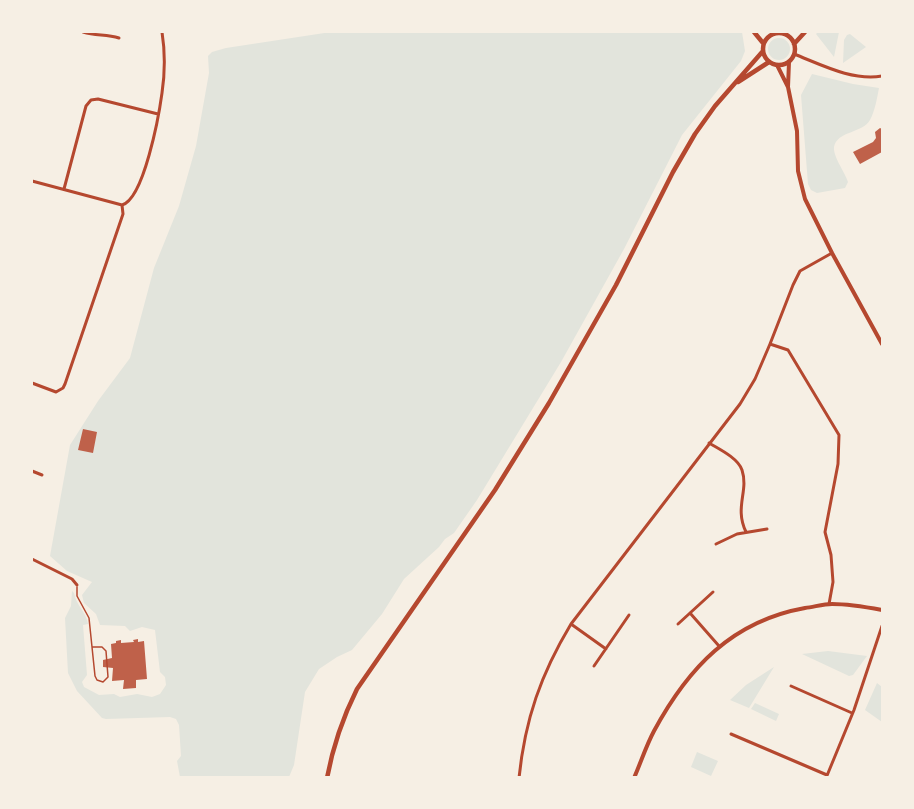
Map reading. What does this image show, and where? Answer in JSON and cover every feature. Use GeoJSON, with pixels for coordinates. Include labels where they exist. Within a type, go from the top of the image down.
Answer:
{"type":"FeatureCollection","features":[{"type":"Feature","properties":{"kind":"main road"},"geometry":{"type":"LineString","coordinates":[[754,32],[763,43]]}},
{"type":"Feature","properties":{"kind":"main road"},"geometry":{"type":"LineString","coordinates":[[780,32],[789,36],[794,44],[794,54],[789,62],[777,65],[770,62],[763,51],[763,43],[770,33],[780,32]]}},
{"type":"Feature","properties":{"kind":"main road"},"geometry":{"type":"LineString","coordinates":[[789,36],[794,32]]}},
{"type":"Feature","properties":{"kind":"main road"},"geometry":{"type":"LineString","coordinates":[[794,44],[806,32]]}},
{"type":"Feature","properties":{"kind":"main road"},"geometry":{"type":"LineString","coordinates":[[327,777],[338,734],[357,689],[495,490],[549,403],[616,285],[673,172],[695,134],[715,106],[763,51]]}},
{"type":"Feature","properties":{"kind":"main road"},"geometry":{"type":"LineString","coordinates":[[734,86],[770,62]]}},
{"type":"Feature","properties":{"kind":"street"},"geometry":{"type":"LineString","coordinates":[[83,32],[97,36],[107,34],[119,38]]}},
{"type":"Feature","properties":{"kind":"street"},"geometry":{"type":"LineString","coordinates":[[32,181],[122,205],[131,200],[151,149],[158,114],[164,72],[162,32]]}},
{"type":"Feature","properties":{"kind":"street"},"geometry":{"type":"LineString","coordinates":[[794,54],[837,71],[866,79],[882,76]]}},
{"type":"Feature","properties":{"kind":"street"},"geometry":{"type":"LineString","coordinates":[[789,62],[788,87],[797,131],[798,171],[805,199],[882,344]]}},
{"type":"Feature","properties":{"kind":"street"},"geometry":{"type":"LineString","coordinates":[[777,65],[788,87]]}},
{"type":"Feature","properties":{"kind":"street"},"geometry":{"type":"LineString","coordinates":[[64,189],[86,106],[91,100],[98,99],[158,114]]}},
{"type":"Feature","properties":{"kind":"street"},"geometry":{"type":"LineString","coordinates":[[32,383],[56,392],[63,388],[123,214],[122,205]]}},
{"type":"Feature","properties":{"kind":"street"},"geometry":{"type":"LineString","coordinates":[[519,777],[522,749],[534,699],[556,649],[571,624],[741,404],[755,379],[800,271],[832,253]]}},
{"type":"Feature","properties":{"kind":"street"},"geometry":{"type":"LineString","coordinates":[[770,344],[788,350],[839,435],[838,464],[825,532],[831,555],[833,582],[830,604]]}},
{"type":"Feature","properties":{"kind":"street"},"geometry":{"type":"LineString","coordinates":[[709,443],[732,458],[742,469],[740,517],[746,532]]}},
{"type":"Feature","properties":{"kind":"street"},"geometry":{"type":"LineString","coordinates":[[32,471],[42,475]]}},
{"type":"Feature","properties":{"kind":"street"},"geometry":{"type":"LineString","coordinates":[[716,544],[737,534],[767,529]]}},
{"type":"Feature","properties":{"kind":"street"},"geometry":{"type":"LineString","coordinates":[[32,560],[72,579],[77,585]]}},
{"type":"Feature","properties":{"kind":"street"},"geometry":{"type":"LineString","coordinates":[[678,624],[712,592]]}},
{"type":"Feature","properties":{"kind":"street"},"geometry":{"type":"LineString","coordinates":[[634,777],[653,733],[670,703],[703,660],[738,633],[767,618],[788,611],[830,604],[882,610]]}},
{"type":"Feature","properties":{"kind":"street"},"geometry":{"type":"LineString","coordinates":[[690,613],[719,646]]}},
{"type":"Feature","properties":{"kind":"street"},"geometry":{"type":"LineString","coordinates":[[594,666],[629,615]]}},
{"type":"Feature","properties":{"kind":"street"},"geometry":{"type":"LineString","coordinates":[[571,624],[606,649]]}},
{"type":"Feature","properties":{"kind":"street"},"geometry":{"type":"LineString","coordinates":[[731,734],[827,776],[853,713],[882,626]]}},
{"type":"Feature","properties":{"kind":"street"},"geometry":{"type":"LineString","coordinates":[[791,686],[853,713]]}},
{"type":"Feature","properties":{"kind":"lane"},"geometry":{"type":"LineString","coordinates":[[77,585],[77,596],[89,618],[92,647],[95,676],[97,680],[103,682],[107,679],[108,674],[106,651],[102,647],[92,647]]}},
{"type":"Feature","properties":{"kind":"shaded area"},"geometry":{"type":"Polygon","coordinates":[[[331,32],[742,32],[745,51],[741,61],[682,135],[624,249],[561,362],[477,500],[454,533],[404,579],[382,614],[352,650],[319,669],[305,692],[294,765],[289,777],[180,777],[177,761],[181,756],[179,725],[176,719],[170,717],[102,718],[77,691],[68,673],[65,618],[71,606],[72,591],[88,624],[83,625],[87,675],[82,682],[84,687],[99,695],[114,694],[120,697],[137,694],[152,697],[160,694],[166,685],[165,677],[160,672],[155,630],[142,627],[130,631],[125,626],[100,625],[96,614],[84,603],[82,595],[92,582],[67,571],[50,556],[70,445],[98,401],[130,358],[154,268],[179,206],[196,146],[209,73],[208,56],[212,52],[226,48],[331,32]]]}},
{"type":"Feature","properties":{"kind":"shaded area"},"geometry":{"type":"Polygon","coordinates":[[[818,32],[839,32],[834,57],[816,34],[818,32]]]}},
{"type":"Feature","properties":{"kind":"shaded area"},"geometry":{"type":"Polygon","coordinates":[[[850,34],[866,47],[843,63],[844,40],[850,34]]]}},
{"type":"Feature","properties":{"kind":"shaded area"},"geometry":{"type":"Polygon","coordinates":[[[779,38],[787,41],[790,49],[787,57],[779,60],[771,57],[768,49],[771,41],[779,38]]]}},
{"type":"Feature","properties":{"kind":"shaded area"},"geometry":{"type":"Polygon","coordinates":[[[812,74],[879,88],[875,109],[867,124],[840,138],[834,147],[835,155],[848,182],[845,188],[817,193],[811,190],[808,184],[801,95],[812,74]]]}},
{"type":"Feature","properties":{"kind":"shaded area"},"geometry":{"type":"Polygon","coordinates":[[[828,651],[867,656],[853,675],[849,676],[802,654],[828,651]]]}},
{"type":"Feature","properties":{"kind":"shaded area"},"geometry":{"type":"Polygon","coordinates":[[[774,667],[749,708],[730,700],[746,685],[774,667]]]}},
{"type":"Feature","properties":{"kind":"shaded area"},"geometry":{"type":"Polygon","coordinates":[[[877,683],[882,687],[882,722],[865,710],[877,683]]]}},
{"type":"Feature","properties":{"kind":"shaded area"},"geometry":{"type":"Polygon","coordinates":[[[755,703],[779,714],[776,721],[751,709],[755,703]]]}},
{"type":"Feature","properties":{"kind":"shaded area"},"geometry":{"type":"Polygon","coordinates":[[[697,752],[718,761],[711,776],[691,767],[697,752]]]}},
{"type":"Feature","properties":{"kind":"building"},"geometry":{"type":"Polygon","coordinates":[[[882,129],[882,152],[860,164],[853,152],[873,142],[876,138],[875,132],[882,129]]]}},
{"type":"Feature","properties":{"kind":"building"},"geometry":{"type":"Polygon","coordinates":[[[83,429],[97,432],[93,453],[78,450],[83,429]]]}},
{"type":"Feature","properties":{"kind":"building"},"geometry":{"type":"Polygon","coordinates":[[[138,639],[138,642],[144,641],[147,679],[136,680],[136,688],[123,689],[124,680],[112,681],[113,668],[103,667],[103,660],[112,658],[111,644],[116,641],[134,642],[133,640],[138,639]]]}}]}
